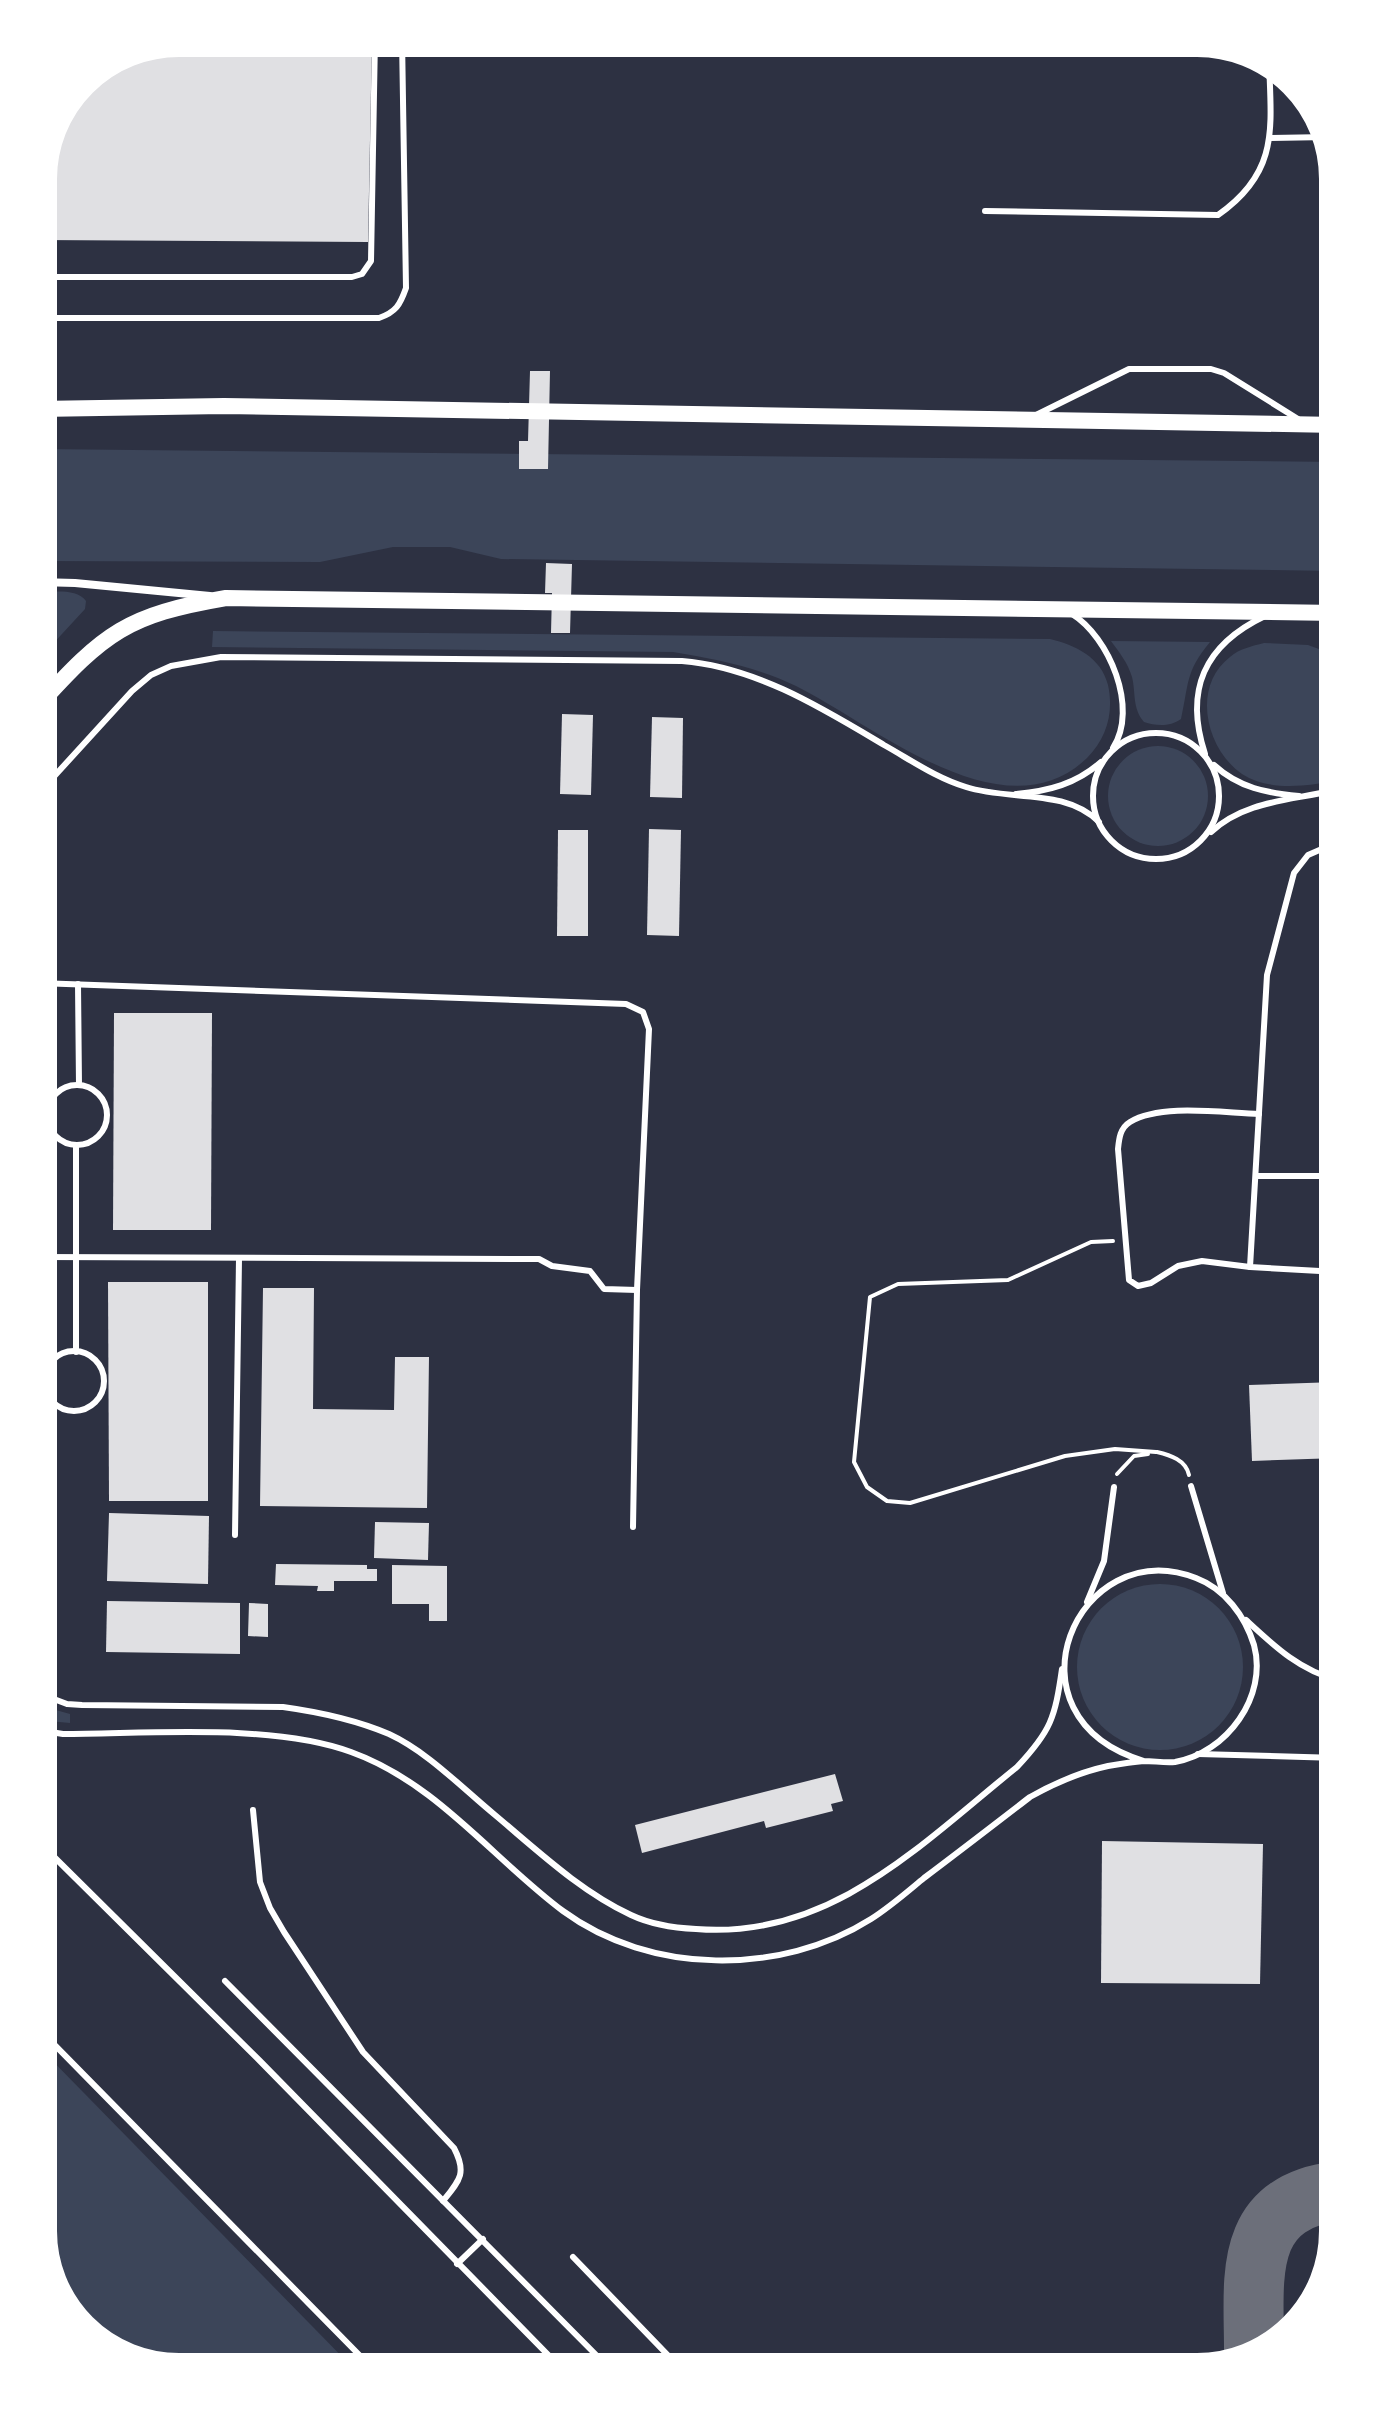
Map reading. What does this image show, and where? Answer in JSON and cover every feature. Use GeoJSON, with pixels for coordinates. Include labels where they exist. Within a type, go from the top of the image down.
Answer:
{"type":"FeatureCollection","features":[{"type":"Feature","properties":{"kind":"main road"},"geometry":{"type":"LineString","coordinates":[[52,409],[224,406],[1324,425]]}},
{"type":"Feature","properties":{"kind":"main road"},"geometry":{"type":"LineString","coordinates":[[52,691],[106,637],[138,619],[226,598],[1324,613]]}},
{"type":"Feature","properties":{"kind":"street"},"geometry":{"type":"LineString","coordinates":[[52,582],[226,598]]}},
{"type":"Feature","properties":{"kind":"lane"},"geometry":{"type":"LineString","coordinates":[[52,277],[352,277],[362,274],[371,261],[375,52]]}},
{"type":"Feature","properties":{"kind":"lane"},"geometry":{"type":"LineString","coordinates":[[52,318],[379,318],[393,313],[401,304],[406,288],[402,52]]}},
{"type":"Feature","properties":{"kind":"lane"},"geometry":{"type":"LineString","coordinates":[[985,211],[1218,215],[1241,199],[1254,183],[1271,138],[1269,75]]}},
{"type":"Feature","properties":{"kind":"lane"},"geometry":{"type":"LineString","coordinates":[[1271,138],[1317,137]]}},
{"type":"Feature","properties":{"kind":"lane"},"geometry":{"type":"LineString","coordinates":[[1023,421],[1129,369],[1211,369],[1224,373],[1308,425]]}},
{"type":"Feature","properties":{"kind":"lane"},"geometry":{"type":"LineString","coordinates":[[1055,610],[1074,614],[1084,622],[1114,669],[1124,721],[1122,733],[1099,769],[1094,786],[1094,805],[1099,822]]}},
{"type":"Feature","properties":{"kind":"lane"},"geometry":{"type":"LineString","coordinates":[[1203,839],[1213,824],[1219,798],[1215,772],[1206,756],[1196,723],[1198,684],[1206,664],[1217,650],[1249,624],[1264,616],[1285,613]]}},
{"type":"Feature","properties":{"kind":"lane"},"geometry":{"type":"LineString","coordinates":[[52,779],[132,691],[151,675],[171,666],[221,657],[699,662],[793,694],[943,778],[1001,796],[1069,802],[1089,812],[1110,840],[1127,852],[1146,859],[1167,858],[1186,852],[1222,822],[1257,805],[1324,792]]}},
{"type":"Feature","properties":{"kind":"lane"},"geometry":{"type":"LineString","coordinates":[[1001,796],[1067,784],[1081,778],[1127,740],[1148,733],[1170,734],[1190,742],[1217,768],[1246,786],[1266,793],[1299,796]]}},
{"type":"Feature","properties":{"kind":"lane"},"geometry":{"type":"LineString","coordinates":[[1250,1267],[1264,989],[1294,873],[1308,855],[1324,848]]}},
{"type":"Feature","properties":{"kind":"lane"},"geometry":{"type":"LineString","coordinates":[[52,983],[626,1004],[636,1006],[643,1012],[649,1029],[637,1290],[633,1527]]}},
{"type":"Feature","properties":{"kind":"lane"},"geometry":{"type":"LineString","coordinates":[[78,984],[79,1085]]}},
{"type":"Feature","properties":{"kind":"lane"},"geometry":{"type":"LineString","coordinates":[[52,1101],[55,1094],[64,1088],[79,1085],[101,1097],[108,1116],[101,1134],[94,1140],[76,1145],[66,1143],[52,1132]]}},
{"type":"Feature","properties":{"kind":"lane"},"geometry":{"type":"LineString","coordinates":[[1259,1114],[1157,1113],[1130,1122],[1121,1130],[1118,1139],[1129,1280],[1138,1286],[1151,1283],[1178,1266],[1192,1262],[1324,1271]]}},
{"type":"Feature","properties":{"kind":"lane"},"geometry":{"type":"LineString","coordinates":[[76,1145],[76,1352]]}},
{"type":"Feature","properties":{"kind":"lane"},"geometry":{"type":"LineString","coordinates":[[1256,1176],[1324,1176]]}},
{"type":"Feature","properties":{"kind":"lane"},"geometry":{"type":"LineString","coordinates":[[52,1257],[539,1259],[552,1266],[590,1271],[604,1289],[637,1290]]}},
{"type":"Feature","properties":{"kind":"lane"},"geometry":{"type":"LineString","coordinates":[[235,1535],[239,1259]]}},
{"type":"Feature","properties":{"kind":"lane"},"geometry":{"type":"LineString","coordinates":[[52,1361],[61,1354],[76,1352],[91,1356],[98,1363],[105,1382],[103,1391],[91,1406],[73,1411],[55,1405],[52,1400]]}},
{"type":"Feature","properties":{"kind":"lane"},"geometry":{"type":"LineString","coordinates":[[1191,1486],[1223,1594]]}},
{"type":"Feature","properties":{"kind":"lane"},"geometry":{"type":"LineString","coordinates":[[52,1698],[82,1705],[283,1707],[311,1711],[368,1727],[391,1735],[421,1754],[574,1881],[635,1918],[678,1928],[718,1931],[753,1927],[794,1918],[863,1888],[1017,1767],[1048,1731],[1056,1709],[1070,1632],[1086,1606],[1104,1561],[1114,1487]]}},
{"type":"Feature","properties":{"kind":"lane"},"geometry":{"type":"LineString","coordinates":[[1086,1606],[1109,1586],[1137,1574],[1167,1571],[1197,1578],[1223,1594],[1275,1647],[1298,1664],[1324,1676]]}},
{"type":"Feature","properties":{"kind":"lane"},"geometry":{"type":"LineString","coordinates":[[52,1732],[271,1736],[311,1741],[352,1752],[407,1779],[564,1911],[590,1926],[637,1948],[675,1957],[717,1961],[795,1951],[830,1940],[871,1919],[1030,1797],[1052,1785],[1088,1771],[1144,1761],[1175,1762],[1198,1754],[1227,1735],[1247,1710],[1256,1679],[1255,1647],[1243,1617]]}},
{"type":"Feature","properties":{"kind":"lane"},"geometry":{"type":"LineString","coordinates":[[1064,1662],[1068,1695],[1082,1724],[1106,1747],[1144,1761]]}},
{"type":"Feature","properties":{"kind":"lane"},"geometry":{"type":"LineString","coordinates":[[1198,1754],[1324,1758]]}},
{"type":"Feature","properties":{"kind":"lane"},"geometry":{"type":"LineString","coordinates":[[253,1810],[260,1882],[284,1932],[363,2052],[454,2148],[460,2159],[462,2172],[459,2181],[443,2201]]}},
{"type":"Feature","properties":{"kind":"lane"},"geometry":{"type":"LineString","coordinates":[[52,1855],[249,2050],[551,2358]]}},
{"type":"Feature","properties":{"kind":"lane"},"geometry":{"type":"LineString","coordinates":[[225,1981],[599,2358]]}},
{"type":"Feature","properties":{"kind":"lane"},"geometry":{"type":"LineString","coordinates":[[52,2042],[362,2358]]}},
{"type":"Feature","properties":{"kind":"lane"},"geometry":{"type":"LineString","coordinates":[[457,2264],[483,2239]]}},
{"type":"Feature","properties":{"kind":"lane"},"geometry":{"type":"LineString","coordinates":[[573,2257],[670,2358]]}},
{"type":"Feature","properties":{"kind":"path"},"geometry":{"type":"LineString","coordinates":[[1124,1241],[1091,1242],[1008,1280],[898,1284],[870,1297],[854,1462],[867,1487],[887,1501],[910,1503],[1065,1456],[1115,1449],[1172,1456],[1187,1468],[1191,1486]]}},
{"type":"Feature","properties":{"kind":"path"},"geometry":{"type":"LineString","coordinates":[[1114,1487],[1117,1472],[1134,1456],[1156,1452]]}},
{"type":"Feature","properties":{"kind":"shaded area"},"geometry":{"type":"Polygon","coordinates":[[[52,449],[1324,462],[1324,571],[501,559],[450,547],[393,547],[320,562],[52,561],[52,449]]]}},
{"type":"Feature","properties":{"kind":"shaded area"},"geometry":{"type":"Polygon","coordinates":[[[52,591],[77,594],[86,601],[85,609],[52,645],[52,591]]]}},
{"type":"Feature","properties":{"kind":"shaded area"},"geometry":{"type":"Polygon","coordinates":[[[213,631],[1050,639],[1086,654],[1100,667],[1108,685],[1110,705],[1104,733],[1087,758],[1054,779],[1017,786],[979,780],[939,766],[781,679],[751,669],[673,652],[212,647],[213,631]]]}},
{"type":"Feature","properties":{"kind":"shaded area"},"geometry":{"type":"Polygon","coordinates":[[[1111,641],[1210,642],[1192,670],[1181,719],[1163,725],[1144,722],[1136,706],[1130,672],[1111,641]]]}},
{"type":"Feature","properties":{"kind":"shaded area"},"geometry":{"type":"Polygon","coordinates":[[[1264,643],[1308,645],[1324,651],[1324,782],[1277,785],[1253,780],[1242,774],[1219,749],[1208,717],[1210,684],[1218,670],[1234,654],[1264,643]]]}},
{"type":"Feature","properties":{"kind":"shaded area"},"geometry":{"type":"Polygon","coordinates":[[[1158,746],[1186,754],[1200,768],[1208,796],[1200,824],[1186,838],[1158,846],[1130,838],[1116,824],[1108,796],[1116,768],[1130,754],[1158,746]]]}},
{"type":"Feature","properties":{"kind":"shaded area"},"geometry":{"type":"Polygon","coordinates":[[[1160,1584],[1192,1590],[1219,1608],[1237,1635],[1243,1667],[1237,1699],[1219,1726],[1192,1744],[1160,1750],[1128,1744],[1101,1726],[1083,1699],[1077,1667],[1083,1635],[1101,1608],[1128,1590],[1160,1584]]]}},
{"type":"Feature","properties":{"kind":"shaded area"},"geometry":{"type":"Polygon","coordinates":[[[52,1709],[70,1714],[70,1723],[52,1721],[52,1709]]]}},
{"type":"Feature","properties":{"kind":"shaded area"},"geometry":{"type":"Polygon","coordinates":[[[52,2060],[343,2358],[154,2356],[109,2337],[84,2315],[65,2287],[54,2256],[52,2060]]]}},
{"type":"Feature","properties":{"kind":"building"},"geometry":{"type":"Polygon","coordinates":[[[179,52],[372,52],[368,242],[52,240],[52,171],[56,146],[78,102],[95,84],[116,69],[138,59],[179,52]]]}},
{"type":"Feature","properties":{"kind":"building"},"geometry":{"type":"Polygon","coordinates":[[[530,371],[550,371],[548,469],[519,469],[519,441],[528,441],[530,371]]]}},
{"type":"Feature","properties":{"kind":"building"},"geometry":{"type":"Polygon","coordinates":[[[546,563],[572,564],[570,633],[551,633],[552,593],[545,593],[546,563]]]}},
{"type":"Feature","properties":{"kind":"building"},"geometry":{"type":"Polygon","coordinates":[[[562,714],[593,715],[591,795],[560,794],[562,714]]]}},
{"type":"Feature","properties":{"kind":"building"},"geometry":{"type":"Polygon","coordinates":[[[652,717],[683,718],[682,798],[650,797],[652,717]]]}},
{"type":"Feature","properties":{"kind":"building"},"geometry":{"type":"Polygon","coordinates":[[[649,829],[681,830],[679,936],[647,935],[649,829]]]}},
{"type":"Feature","properties":{"kind":"building"},"geometry":{"type":"Polygon","coordinates":[[[558,830],[588,830],[588,936],[557,936],[558,830]]]}},
{"type":"Feature","properties":{"kind":"building"},"geometry":{"type":"Polygon","coordinates":[[[114,1013],[212,1013],[211,1230],[113,1230],[114,1013]]]}},
{"type":"Feature","properties":{"kind":"building"},"geometry":{"type":"Polygon","coordinates":[[[108,1282],[208,1282],[208,1501],[109,1501],[108,1282]]]}},
{"type":"Feature","properties":{"kind":"building"},"geometry":{"type":"Polygon","coordinates":[[[263,1288],[314,1288],[313,1409],[394,1410],[395,1357],[429,1357],[427,1508],[260,1506],[263,1288]]]}},
{"type":"Feature","properties":{"kind":"building"},"geometry":{"type":"Polygon","coordinates":[[[1324,1382],[1324,1458],[1252,1461],[1249,1385],[1324,1382]]]}},
{"type":"Feature","properties":{"kind":"building"},"geometry":{"type":"Polygon","coordinates":[[[109,1513],[209,1516],[208,1584],[107,1581],[109,1513]]]}},
{"type":"Feature","properties":{"kind":"building"},"geometry":{"type":"Polygon","coordinates":[[[375,1522],[429,1523],[428,1560],[374,1558],[375,1522]]]}},
{"type":"Feature","properties":{"kind":"building"},"geometry":{"type":"Polygon","coordinates":[[[276,1564],[367,1565],[367,1569],[377,1569],[377,1581],[334,1581],[334,1591],[317,1591],[318,1586],[275,1585],[276,1564]]]}},
{"type":"Feature","properties":{"kind":"building"},"geometry":{"type":"Polygon","coordinates":[[[392,1565],[447,1566],[447,1621],[429,1621],[429,1604],[392,1604],[392,1565]]]}},
{"type":"Feature","properties":{"kind":"building"},"geometry":{"type":"Polygon","coordinates":[[[107,1601],[240,1603],[240,1654],[106,1652],[107,1601]]]}},
{"type":"Feature","properties":{"kind":"building"},"geometry":{"type":"Polygon","coordinates":[[[249,1603],[268,1604],[268,1637],[248,1636],[249,1603]]]}},
{"type":"Feature","properties":{"kind":"building"},"geometry":{"type":"Polygon","coordinates":[[[835,1774],[843,1801],[831,1804],[833,1811],[766,1828],[764,1821],[642,1853],[635,1825],[835,1774]]]}},
{"type":"Feature","properties":{"kind":"building"},"geometry":{"type":"Polygon","coordinates":[[[1102,1841],[1263,1844],[1260,1984],[1101,1983],[1102,1841]]]}},
{"type":"Feature","properties":{"kind":"taxiway"},"geometry":{"type":"LineString","coordinates":[[1254,2345],[1255,2276],[1259,2251],[1268,2229],[1283,2212],[1306,2199],[1324,2194]]}}]}
